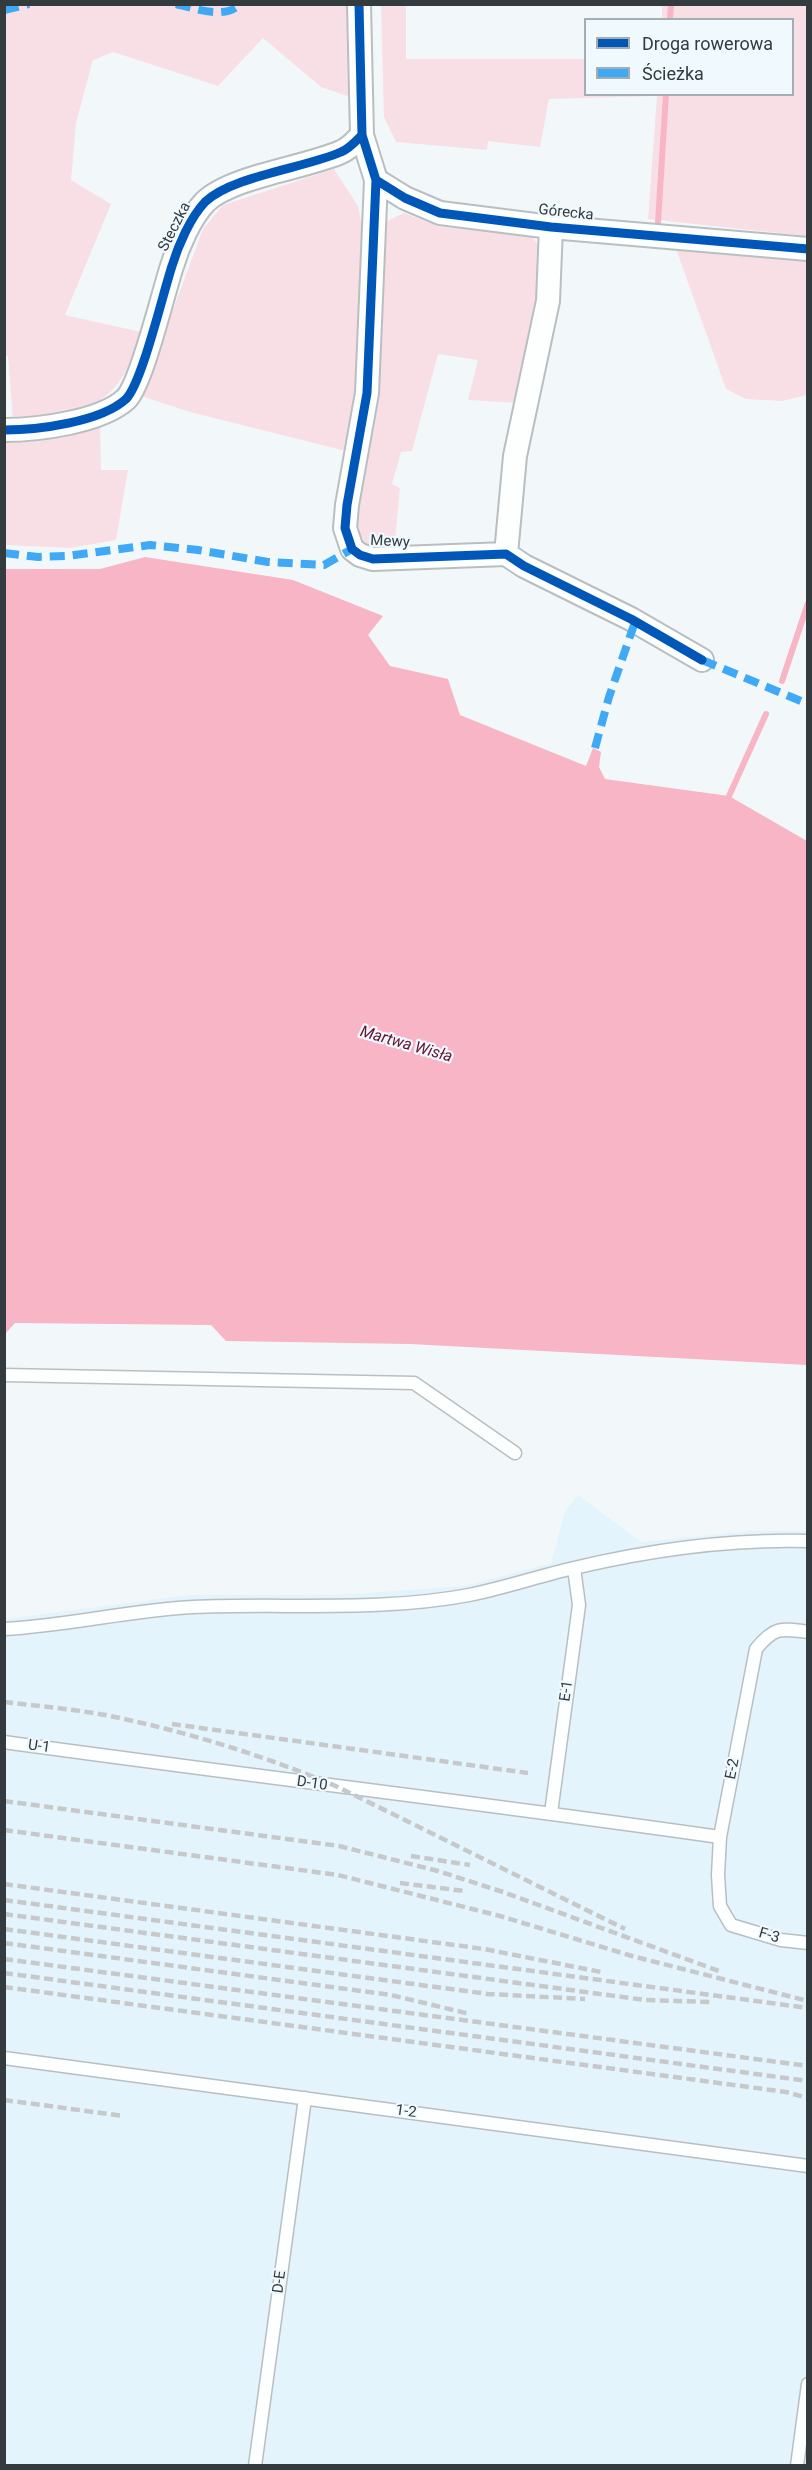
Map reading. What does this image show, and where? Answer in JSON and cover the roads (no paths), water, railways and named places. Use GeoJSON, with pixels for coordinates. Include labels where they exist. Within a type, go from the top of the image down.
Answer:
{"type":"FeatureCollection","features":[{"type":"Feature","properties":{"kind":"street"},"geometry":{"type":"LineString","coordinates":[[359,4],[362,135],[376,180]]}},
{"type":"Feature","properties":{"kind":"street","name":"Steczka"},"geometry":{"type":"LineString","coordinates":[[4,430],[91,417],[111,410],[127,397],[141,368],[175,256],[203,204],[233,186],[343,152],[362,135]]}},
{"type":"Feature","properties":{"kind":"street","name":"Górecka"},"geometry":{"type":"LineString","coordinates":[[376,180],[405,198],[440,213],[551,227],[807,249]]}},
{"type":"Feature","properties":{"kind":"street","name":"Mewy"},"geometry":{"type":"LineString","coordinates":[[376,180],[367,393],[347,505],[345,528],[349,542],[360,555],[373,559],[506,554]]}},
{"type":"Feature","properties":{"kind":"street","name":"Górecka"},"geometry":{"type":"LineString","coordinates":[[506,554],[515,456],[548,301],[551,227]]}},
{"type":"Feature","properties":{"kind":"street"},"geometry":{"type":"LineString","coordinates":[[506,554],[524,566],[631,619],[702,660]]}},
{"type":"Feature","properties":{"kind":"lane"},"geometry":{"type":"LineString","coordinates":[[4,1375],[414,1383],[515,1454]]}},
{"type":"Feature","properties":{"kind":"lane"},"geometry":{"type":"LineString","coordinates":[[4,1629],[39,1627],[139,1611],[193,1607],[403,1603],[469,1595],[574,1568],[652,1552],[728,1544],[807,1541]]}},
{"type":"Feature","properties":{"kind":"lane","name":"E-1"},"geometry":{"type":"LineString","coordinates":[[551,1813],[579,1605],[574,1568]]}},
{"type":"Feature","properties":{"kind":"lane","name":"E-2"},"geometry":{"type":"LineString","coordinates":[[731,1924],[720,1906],[718,1875],[720,1838],[756,1649],[769,1634],[785,1629],[807,1632]]}},
{"type":"Feature","properties":{"kind":"lane","name":"U-1"},"geometry":{"type":"LineString","coordinates":[[4,1742],[73,1752]]}},
{"type":"Feature","properties":{"kind":"lane","name":"D-10"},"geometry":{"type":"LineString","coordinates":[[73,1752],[551,1813],[720,1838]]}},
{"type":"Feature","properties":{"kind":"lane","name":"F-3"},"geometry":{"type":"LineString","coordinates":[[731,1924],[781,1940],[807,1943]]}},
{"type":"Feature","properties":{"kind":"lane","name":"1-2"},"geometry":{"type":"LineString","coordinates":[[4,2058],[807,2166]]}},
{"type":"Feature","properties":{"kind":"lane","name":"D-E"},"geometry":{"type":"LineString","coordinates":[[255,2466],[305,2098]]}},
{"type":"Feature","properties":{"kind":"lane"},"geometry":{"type":"LineString","coordinates":[[796,2466],[807,2384]]}},
{"type":"Feature","properties":{"kind":"water","name":"Martwa Wisła"},"geometry":{"type":"Polygon","coordinates":[[[145,557],[293,580],[383,616],[368,635],[390,666],[448,679],[460,715],[586,766],[593,748],[601,752],[599,767],[605,779],[729,796],[807,841],[807,1365],[410,1344],[226,1341],[211,1325],[15,1323],[5,1334],[5,569],[100,569],[145,557]]]}},
{"type":"Feature","properties":{"kind":"waterway"},"geometry":{"type":"LineString","coordinates":[[670,18],[671,4]]}},
{"type":"Feature","properties":{"kind":"waterway"},"geometry":{"type":"LineString","coordinates":[[658,223],[666,96]]}},
{"type":"Feature","properties":{"kind":"waterway"},"geometry":{"type":"LineString","coordinates":[[782,681],[808,603]]}},
{"type":"Feature","properties":{"kind":"waterway"},"geometry":{"type":"LineString","coordinates":[[729,796],[766,714]]}},
{"type":"Feature","properties":{"kind":"railway"},"geometry":{"type":"LineString","coordinates":[[4,1702],[80,1711],[135,1721],[194,1736],[281,1764],[338,1787],[625,1929]]}},
{"type":"Feature","properties":{"kind":"railway"},"geometry":{"type":"LineString","coordinates":[[172,1724],[528,1773]]}},
{"type":"Feature","properties":{"kind":"railway"},"geometry":{"type":"LineString","coordinates":[[4,1801],[339,1846],[438,1871],[503,1892],[719,1971]]}},
{"type":"Feature","properties":{"kind":"railway"},"geometry":{"type":"LineString","coordinates":[[4,1830],[338,1875],[500,1916],[632,1956],[808,2001]]}},
{"type":"Feature","properties":{"kind":"railway"},"geometry":{"type":"LineString","coordinates":[[411,1856],[470,1865]]}},
{"type":"Feature","properties":{"kind":"railway"},"geometry":{"type":"LineString","coordinates":[[400,1883],[464,1891]]}},
{"type":"Feature","properties":{"kind":"railway"},"geometry":{"type":"LineString","coordinates":[[4,1884],[484,1949],[601,1972]]}},
{"type":"Feature","properties":{"kind":"railway"},"geometry":{"type":"LineString","coordinates":[[4,1900],[808,2008]]}},
{"type":"Feature","properties":{"kind":"railway"},"geometry":{"type":"LineString","coordinates":[[4,1914],[645,2000],[710,2002]]}},
{"type":"Feature","properties":{"kind":"railway"},"geometry":{"type":"LineString","coordinates":[[4,1929],[488,1994],[585,1999]]}},
{"type":"Feature","properties":{"kind":"railway"},"geometry":{"type":"LineString","coordinates":[[4,1943],[391,1995],[470,2014]]}},
{"type":"Feature","properties":{"kind":"railway"},"geometry":{"type":"LineString","coordinates":[[4,1959],[808,2066]]}},
{"type":"Feature","properties":{"kind":"railway"},"geometry":{"type":"LineString","coordinates":[[4,1973],[808,2081]]}},
{"type":"Feature","properties":{"kind":"railway"},"geometry":{"type":"LineString","coordinates":[[4,1987],[786,2092],[808,2098]]}},
{"type":"Feature","properties":{"kind":"railway"},"geometry":{"type":"LineString","coordinates":[[4,2100],[124,2116]]}}]}
